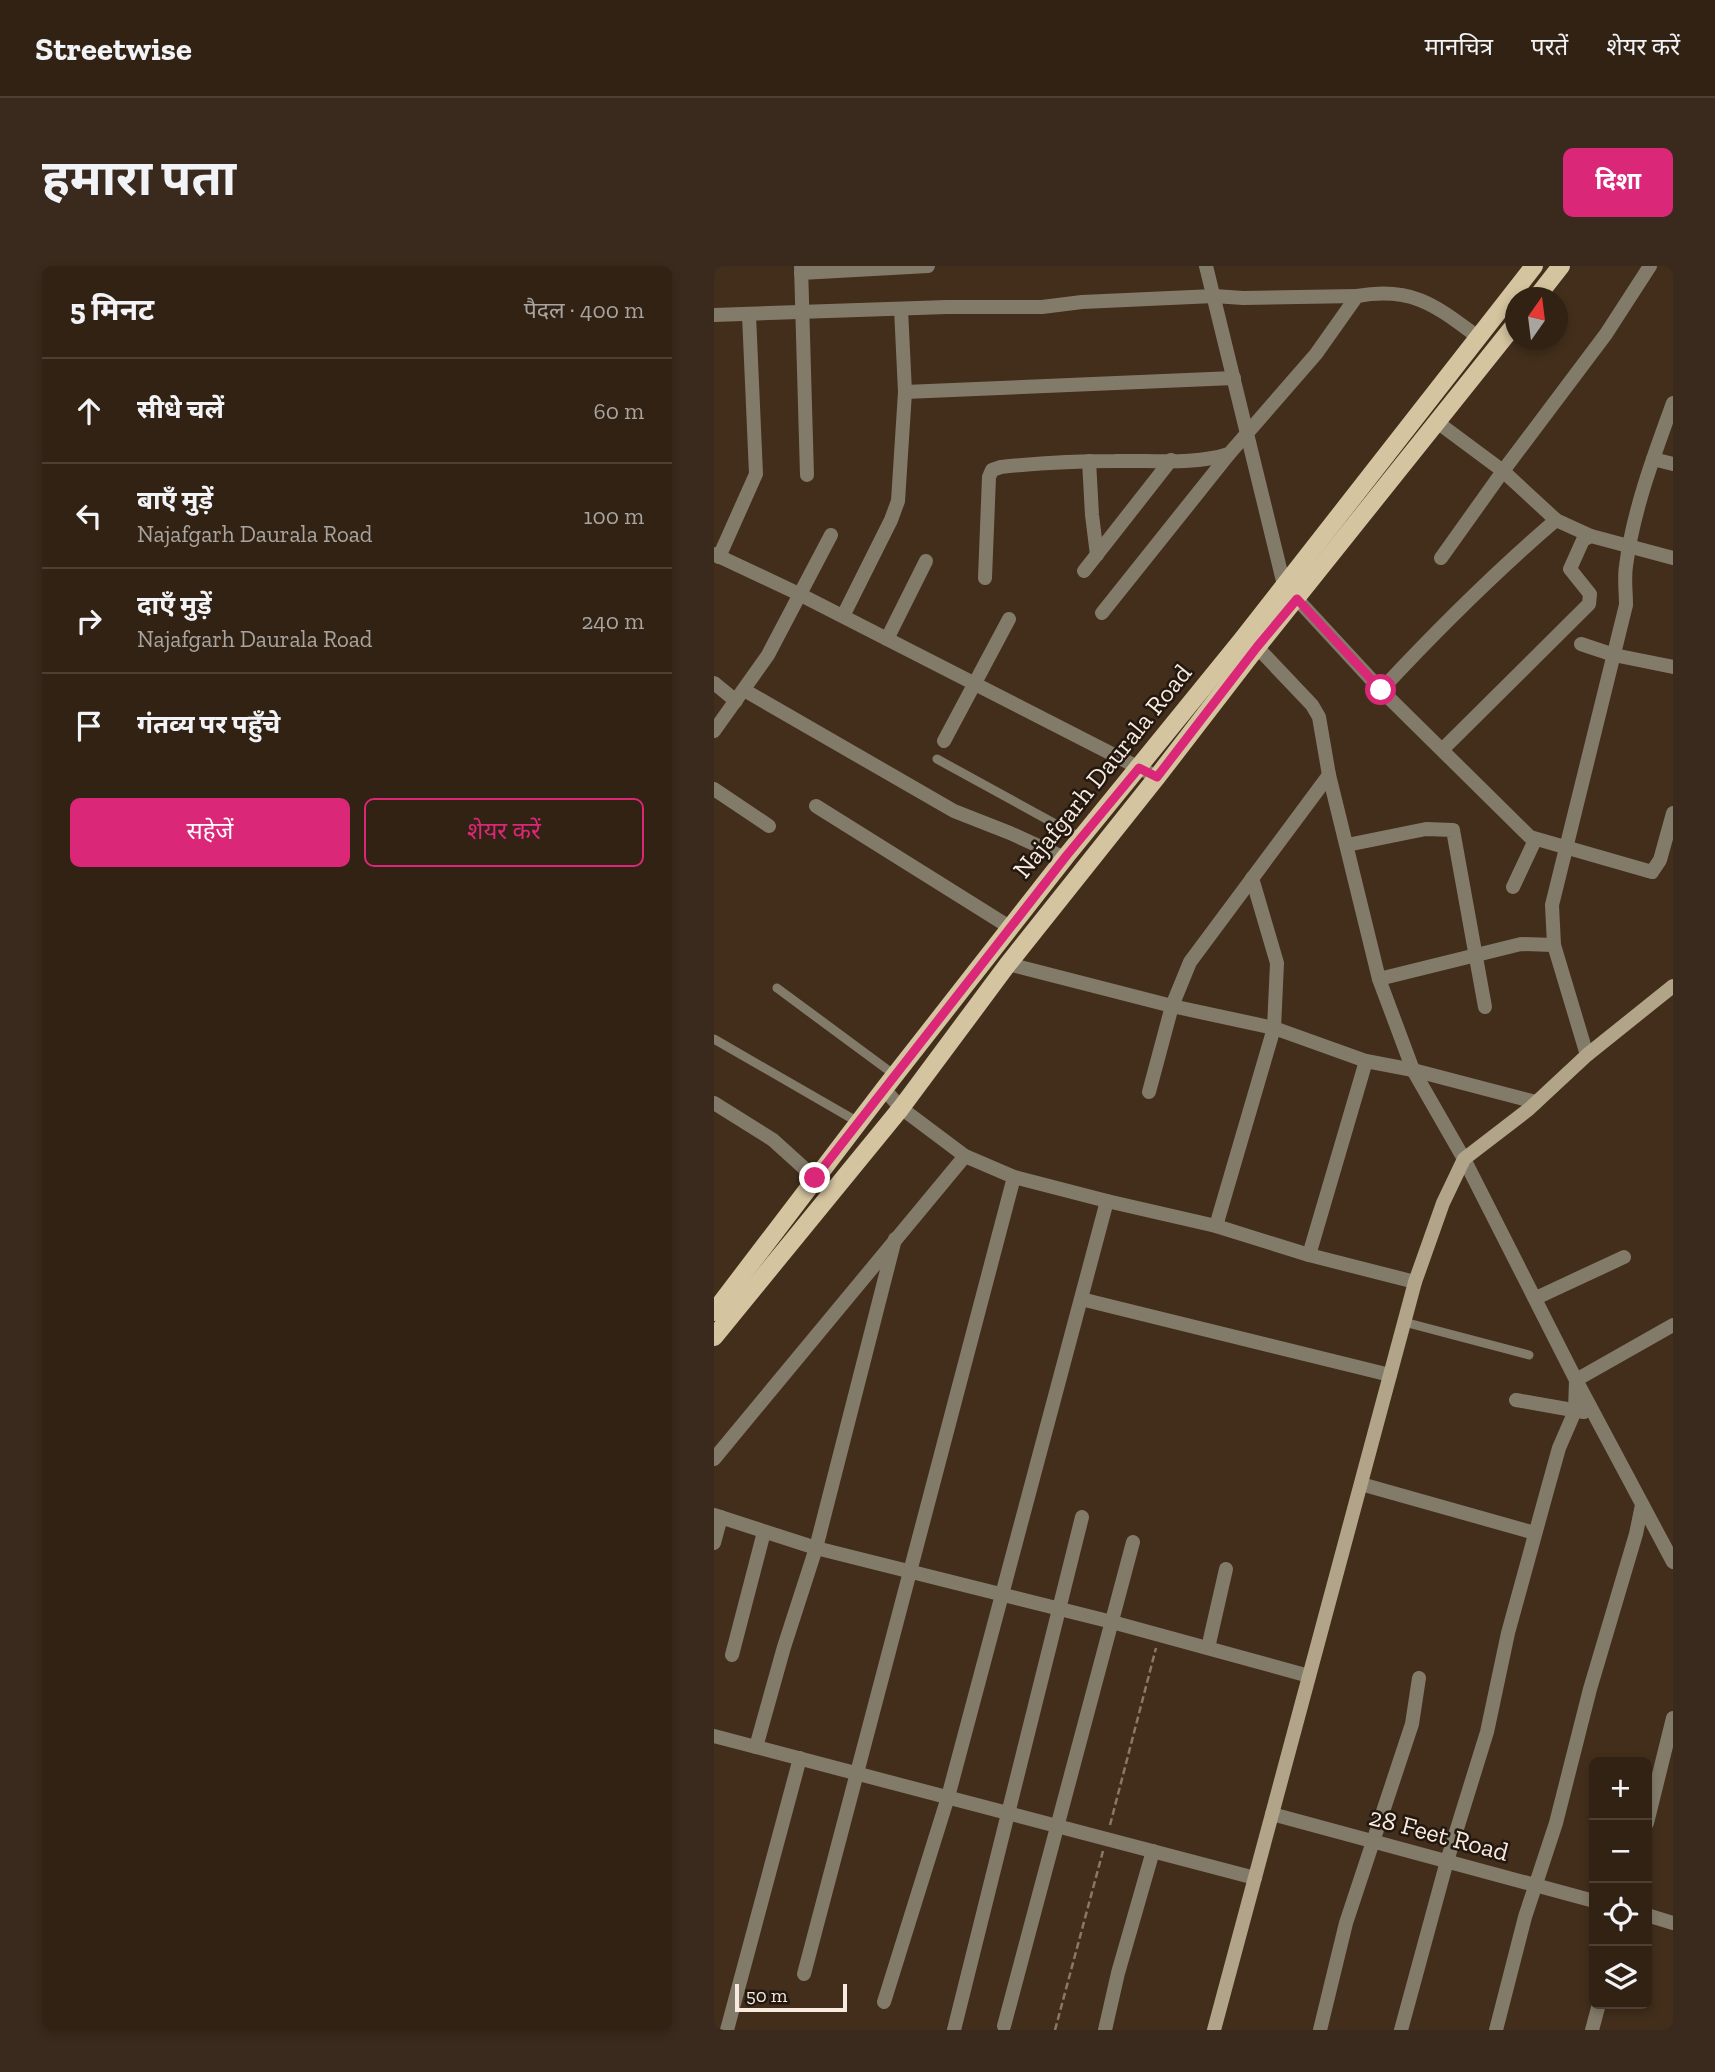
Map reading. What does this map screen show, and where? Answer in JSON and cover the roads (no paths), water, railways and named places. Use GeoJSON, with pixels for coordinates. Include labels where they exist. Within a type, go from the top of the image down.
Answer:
{"type":"FeatureCollection","features":[{"type":"Feature","properties":{"kind":"main road","name":"Najafgarh Daurala Road"},"geometry":{"type":"LineString","coordinates":[[714,1312],[858,1122],[1534,266]]}},
{"type":"Feature","properties":{"kind":"main road"},"geometry":{"type":"LineString","coordinates":[[1545,287],[1561,266]]}},
{"type":"Feature","properties":{"kind":"main road","name":"Najafgarh Daurala Road"},"geometry":{"type":"LineString","coordinates":[[715,1335],[901,1108],[1008,964],[1505,337]]}},
{"type":"Feature","properties":{"kind":"street"},"geometry":{"type":"LineString","coordinates":[[807,475],[801,269],[928,266]]}},
{"type":"Feature","properties":{"kind":"street"},"geometry":{"type":"LineString","coordinates":[[1206,266],[1284,585],[1381,690],[1535,840],[1567,846],[1652,872],[1660,860],[1673,813]]}},
{"type":"Feature","properties":{"kind":"street"},"geometry":{"type":"LineString","coordinates":[[1441,558],[1606,334],[1650,266]]}},
{"type":"Feature","properties":{"kind":"street"},"geometry":{"type":"LineString","coordinates":[[714,315],[947,307],[1042,307],[1082,302],[1214,296],[1243,298],[1398,294],[1419,298],[1437,306],[1478,337]]}},
{"type":"Feature","properties":{"kind":"street"},"geometry":{"type":"LineString","coordinates":[[1102,613],[1229,454],[1317,354],[1357,296]]}},
{"type":"Feature","properties":{"kind":"street"},"geometry":{"type":"LineString","coordinates":[[843,617],[898,501],[905,392],[901,309]]}},
{"type":"Feature","properties":{"kind":"street"},"geometry":{"type":"LineString","coordinates":[[749,315],[756,474],[716,555],[799,594],[1157,777]]}},
{"type":"Feature","properties":{"kind":"street"},"geometry":{"type":"LineString","coordinates":[[905,392],[1234,378]]}},
{"type":"Feature","properties":{"kind":"street"},"geometry":{"type":"LineString","coordinates":[[1587,1055],[1554,945],[1552,905],[1626,605],[1625,567],[1653,459],[1673,403]]}},
{"type":"Feature","properties":{"kind":"street"},"geometry":{"type":"LineString","coordinates":[[1437,422],[1503,471],[1556,520],[1591,536],[1673,558]]}},
{"type":"Feature","properties":{"kind":"street"},"geometry":{"type":"LineString","coordinates":[[985,578],[989,477],[992,470],[1001,467],[1089,461],[1209,458],[1229,454]]}},
{"type":"Feature","properties":{"kind":"street"},"geometry":{"type":"LineString","coordinates":[[1653,459],[1673,464]]}},
{"type":"Feature","properties":{"kind":"street"},"geometry":{"type":"LineString","coordinates":[[1084,571],[1171,460]]}},
{"type":"Feature","properties":{"kind":"street"},"geometry":{"type":"LineString","coordinates":[[1089,461],[1097,555]]}},
{"type":"Feature","properties":{"kind":"street"},"geometry":{"type":"LineString","coordinates":[[1381,690],[1437,629],[1496,571],[1556,520]]}},
{"type":"Feature","properties":{"kind":"street"},"geometry":{"type":"LineString","coordinates":[[714,731],[768,654],[831,535]]}},
{"type":"Feature","properties":{"kind":"street"},"geometry":{"type":"LineString","coordinates":[[1443,749],[1589,604],[1590,594],[1570,569],[1583,540],[1591,536]]}},
{"type":"Feature","properties":{"kind":"street"},"geometry":{"type":"LineString","coordinates":[[887,639],[926,561]]}},
{"type":"Feature","properties":{"kind":"street"},"geometry":{"type":"LineString","coordinates":[[944,741],[1009,619]]}},
{"type":"Feature","properties":{"kind":"street"},"geometry":{"type":"LineString","coordinates":[[1581,644],[1614,655],[1673,667]]}},
{"type":"Feature","properties":{"kind":"street"},"geometry":{"type":"LineString","coordinates":[[1257,647],[1319,717],[1329,775],[1379,979],[1413,1070],[1464,1159],[1576,1380],[1673,1562]]}},
{"type":"Feature","properties":{"kind":"street"},"geometry":{"type":"LineString","coordinates":[[714,683],[788,718],[954,811],[1065,859]]}},
{"type":"Feature","properties":{"kind":"street"},"geometry":{"type":"LineString","coordinates":[[1149,1092],[1172,1006],[1190,962],[1329,775]]}},
{"type":"Feature","properties":{"kind":"street"},"geometry":{"type":"LineString","coordinates":[[714,789],[769,826]]}},
{"type":"Feature","properties":{"kind":"street"},"geometry":{"type":"LineString","coordinates":[[816,806],[1011,928]]}},
{"type":"Feature","properties":{"kind":"street"},"geometry":{"type":"LineString","coordinates":[[1347,845],[1426,829],[1453,830],[1485,1007]]}},
{"type":"Feature","properties":{"kind":"street"},"geometry":{"type":"LineString","coordinates":[[1513,887],[1535,840]]}},
{"type":"Feature","properties":{"kind":"street"},"geometry":{"type":"LineString","coordinates":[[1216,1226],[1274,1028],[1277,963],[1252,878]]}},
{"type":"Feature","properties":{"kind":"street"},"geometry":{"type":"LineString","coordinates":[[1379,979],[1521,944],[1554,945]]}},
{"type":"Feature","properties":{"kind":"street"},"geometry":{"type":"LineString","coordinates":[[1008,964],[1172,1006],[1274,1028],[1366,1061],[1413,1070],[1536,1102]]}},
{"type":"Feature","properties":{"kind":"street"},"geometry":{"type":"LineString","coordinates":[[1214,2030],[1415,1282],[1443,1203],[1464,1159],[1673,986]]}},
{"type":"Feature","properties":{"kind":"street"},"geometry":{"type":"LineString","coordinates":[[1309,1255],[1366,1061]]}},
{"type":"Feature","properties":{"kind":"street"},"geometry":{"type":"LineString","coordinates":[[890,1083],[901,1108],[965,1156],[1014,1177],[1216,1226],[1309,1255],[1415,1282]]}},
{"type":"Feature","properties":{"kind":"street"},"geometry":{"type":"LineString","coordinates":[[714,1103],[773,1140],[815,1178]]}},
{"type":"Feature","properties":{"kind":"street"},"geometry":{"type":"LineString","coordinates":[[714,1459],[965,1156]]}},
{"type":"Feature","properties":{"kind":"street"},"geometry":{"type":"LineString","coordinates":[[804,1974],[1014,1177]]}},
{"type":"Feature","properties":{"kind":"street"},"geometry":{"type":"LineString","coordinates":[[884,2002],[948,1797],[1107,1201]]}},
{"type":"Feature","properties":{"kind":"street"},"geometry":{"type":"LineString","coordinates":[[756,1747],[816,1548],[895,1239]]}},
{"type":"Feature","properties":{"kind":"street"},"geometry":{"type":"LineString","coordinates":[[1536,1298],[1624,1257]]}},
{"type":"Feature","properties":{"kind":"street"},"geometry":{"type":"LineString","coordinates":[[1081,1299],[1390,1375]]}},
{"type":"Feature","properties":{"kind":"street"},"geometry":{"type":"LineString","coordinates":[[1576,1380],[1673,1325]]}},
{"type":"Feature","properties":{"kind":"street"},"geometry":{"type":"LineString","coordinates":[[1401,2030],[1447,1861],[1488,1732],[1508,1633],[1535,1533],[1559,1448],[1575,1411],[1576,1380]]}},
{"type":"Feature","properties":{"kind":"street"},"geometry":{"type":"LineString","coordinates":[[1516,1400],[1594,1413]]}},
{"type":"Feature","properties":{"kind":"street"},"geometry":{"type":"LineString","coordinates":[[1360,1484],[1535,1533]]}},
{"type":"Feature","properties":{"kind":"street"},"geometry":{"type":"LineString","coordinates":[[1496,2030],[1525,1917],[1556,1823],[1590,1689],[1636,1534],[1642,1505]]}},
{"type":"Feature","properties":{"kind":"street"},"geometry":{"type":"LineString","coordinates":[[714,1544],[717,1516],[816,1548],[1112,1622],[1309,1676]]}},
{"type":"Feature","properties":{"kind":"street"},"geometry":{"type":"LineString","coordinates":[[954,2030],[1082,1517]]}},
{"type":"Feature","properties":{"kind":"street"},"geometry":{"type":"LineString","coordinates":[[732,1655],[764,1532]]}},
{"type":"Feature","properties":{"kind":"street"},"geometry":{"type":"LineString","coordinates":[[1004,2026],[1133,1542]]}},
{"type":"Feature","properties":{"kind":"street"},"geometry":{"type":"LineString","coordinates":[[1208,1648],[1226,1569]]}},
{"type":"Feature","properties":{"kind":"street"},"geometry":{"type":"LineString","coordinates":[[1320,2030],[1346,1923],[1412,1724],[1419,1678]]}},
{"type":"Feature","properties":{"kind":"street"},"geometry":{"type":"LineString","coordinates":[[1648,1820],[1673,1718]]}},
{"type":"Feature","properties":{"kind":"street"},"geometry":{"type":"LineString","coordinates":[[714,1737],[1255,1878]]}},
{"type":"Feature","properties":{"kind":"street"},"geometry":{"type":"LineString","coordinates":[[727,2030],[800,1758]]}},
{"type":"Feature","properties":{"kind":"street","name":"28 Feet Road"},"geometry":{"type":"LineString","coordinates":[[1272,1814],[1589,1900]]}},
{"type":"Feature","properties":{"kind":"street"},"geometry":{"type":"LineString","coordinates":[[1105,2030],[1118,1973],[1153,1851]]}},
{"type":"Feature","properties":{"kind":"street"},"geometry":{"type":"LineString","coordinates":[[1652,1917],[1673,1923]]}},
{"type":"Feature","properties":{"kind":"street"},"geometry":{"type":"LineString","coordinates":[[1592,2030],[1598,2009]]}},
{"type":"Feature","properties":{"kind":"lane"},"geometry":{"type":"LineString","coordinates":[[937,759],[1081,838]]}},
{"type":"Feature","properties":{"kind":"lane"},"geometry":{"type":"LineString","coordinates":[[777,988],[890,1083]]}},
{"type":"Feature","properties":{"kind":"lane"},"geometry":{"type":"LineString","coordinates":[[714,1039],[858,1122]]}},
{"type":"Feature","properties":{"kind":"lane"},"geometry":{"type":"LineString","coordinates":[[1404,1322],[1529,1355]]}}]}
